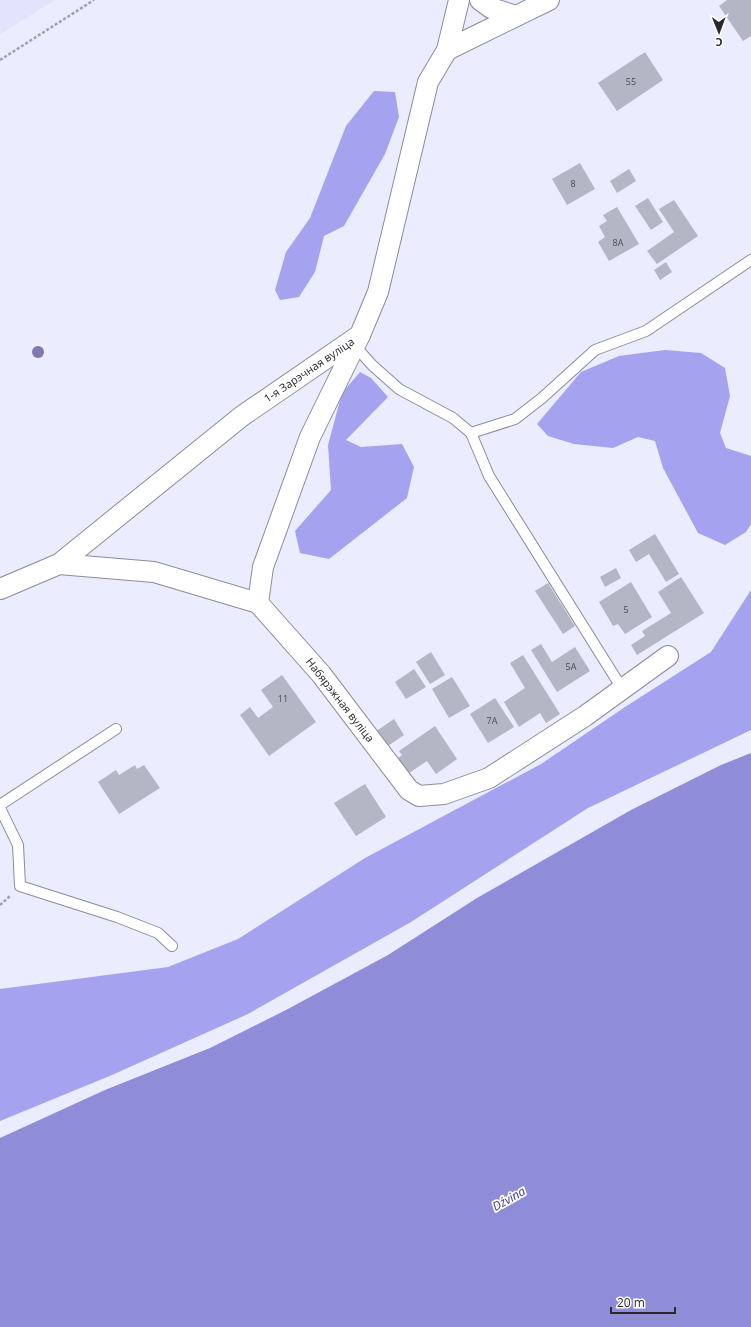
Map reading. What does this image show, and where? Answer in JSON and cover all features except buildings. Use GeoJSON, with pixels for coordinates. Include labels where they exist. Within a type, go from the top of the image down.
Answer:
{"type":"FeatureCollection","features":[{"type":"Feature","properties":{"kind":"street","name":"1-я Зарэчная вуліца"},"geometry":{"type":"LineString","coordinates":[[59,564],[242,416],[358,341],[378,292],[428,82],[446,50],[459,0]]}},
{"type":"Feature","properties":{"kind":"street"},"geometry":{"type":"LineString","coordinates":[[480,0],[491,8],[516,16]]}},
{"type":"Feature","properties":{"kind":"street"},"geometry":{"type":"LineString","coordinates":[[446,50],[549,0]]}},
{"type":"Feature","properties":{"kind":"street"},"geometry":{"type":"LineString","coordinates":[[0,589],[59,564],[154,572],[258,603],[263,568],[310,437],[358,341]]}},
{"type":"Feature","properties":{"kind":"street","name":"Набярэжная вуліца"},"geometry":{"type":"LineString","coordinates":[[258,603],[322,674],[409,790],[419,796],[444,794],[489,778],[623,690],[668,656]]}},
{"type":"Feature","properties":{"kind":"lane"},"geometry":{"type":"LineString","coordinates":[[472,433],[515,419],[542,398],[595,350],[646,331],[751,260]]}},
{"type":"Feature","properties":{"kind":"lane"},"geometry":{"type":"LineString","coordinates":[[358,341],[372,365],[399,390],[453,418],[472,433],[489,476],[623,690]]}},
{"type":"Feature","properties":{"kind":"lane"},"geometry":{"type":"LineString","coordinates":[[116,729],[0,807],[18,845],[20,886],[117,916],[158,933],[172,946]]}},
{"type":"Feature","properties":{"kind":"path"},"geometry":{"type":"LineString","coordinates":[[0,60],[94,0]]}},
{"type":"Feature","properties":{"kind":"shaded area"},"geometry":{"type":"Polygon","coordinates":[[[0,0],[55,0],[0,34],[0,0]]]}},
{"type":"Feature","properties":{"kind":"shaded area"},"geometry":{"type":"Polygon","coordinates":[[[374,91],[395,92],[399,117],[385,154],[344,226],[324,236],[315,272],[299,297],[280,300],[275,290],[286,252],[310,218],[346,126],[374,91]]]}},
{"type":"Feature","properties":{"kind":"shaded area"},"geometry":{"type":"Polygon","coordinates":[[[665,350],[701,353],[725,368],[730,396],[720,433],[726,448],[751,456],[751,524],[746,532],[725,545],[698,533],[663,468],[655,441],[638,437],[613,448],[574,444],[548,436],[537,424],[581,372],[619,356],[665,350]]]}},
{"type":"Feature","properties":{"kind":"shaded area"},"geometry":{"type":"Polygon","coordinates":[[[360,372],[371,378],[388,397],[346,440],[361,447],[402,444],[414,467],[407,498],[329,559],[300,553],[295,531],[331,490],[328,445],[342,393],[360,372]]]}},
{"type":"Feature","properties":{"kind":"shaded area"},"geometry":{"type":"Polygon","coordinates":[[[751,590],[751,730],[588,808],[411,922],[248,1014],[112,1075],[0,1121],[0,989],[168,967],[238,939],[365,858],[541,764],[625,707],[711,652],[751,590]]]}},
{"type":"Feature","properties":{"kind":"water","name":"Dźvina"},"geometry":{"type":"Polygon","coordinates":[[[751,753],[751,1327],[0,1327],[0,1138],[105,1090],[210,1048],[286,1010],[388,955],[477,898],[631,810],[721,765],[751,753]]]}}]}
